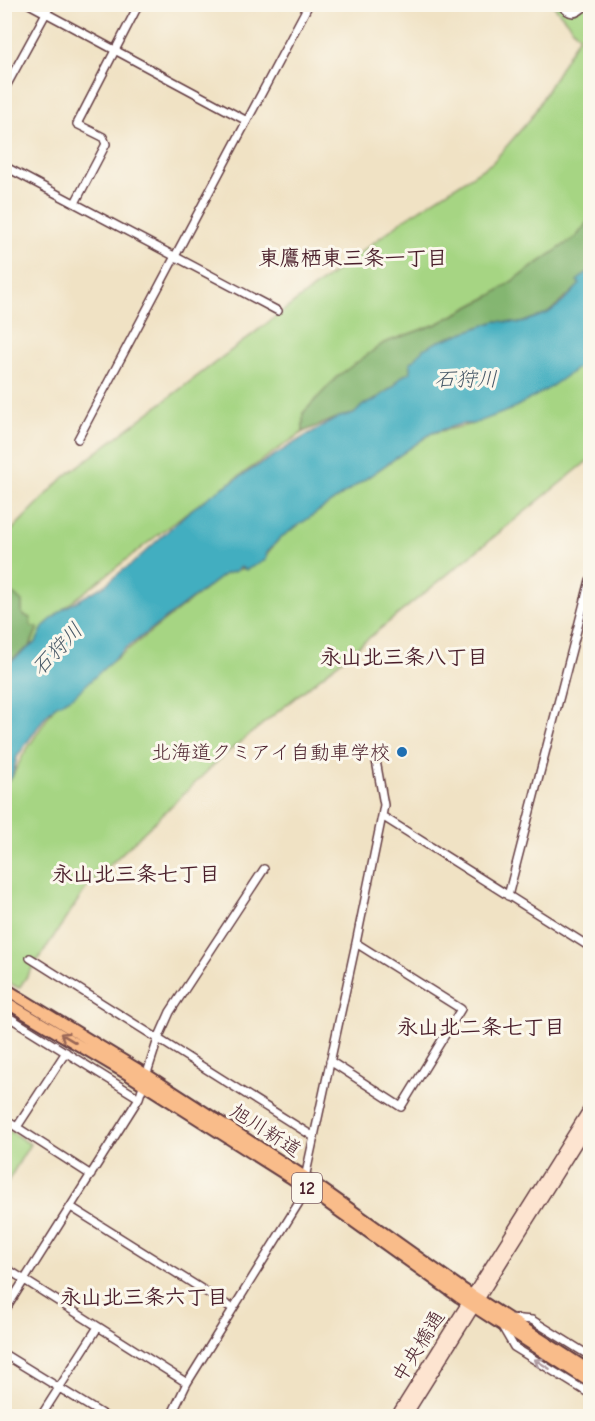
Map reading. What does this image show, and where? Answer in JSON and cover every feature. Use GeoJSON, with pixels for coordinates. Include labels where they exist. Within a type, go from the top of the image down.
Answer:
{"type":"FeatureCollection","features":[{"type":"Feature","properties":{"kind":"highway","name":"旭川新道"},"geometry":{"type":"LineString","coordinates":[[4,988],[18,1002],[304,1181],[591,1382]]}},
{"type":"Feature","properties":{"kind":"highway","name":"旭川新道"},"geometry":{"type":"LineString","coordinates":[[4,1001],[18,1002]]}},
{"type":"Feature","properties":{"kind":"highway","name":"旭川新道"},"geometry":{"type":"LineString","coordinates":[[505,1322],[591,1371]]}},
{"type":"Feature","properties":{"kind":"main road"},"geometry":{"type":"LineString","coordinates":[[473,1301],[591,1107]]}},
{"type":"Feature","properties":{"kind":"main road"},"geometry":{"type":"LineString","coordinates":[[473,1301],[591,1122]]}},
{"type":"Feature","properties":{"kind":"main road","name":"中央橋通"},"geometry":{"type":"LineString","coordinates":[[396,1416],[473,1301]]}},
{"type":"Feature","properties":{"kind":"main road","name":"中央橋通"},"geometry":{"type":"LineString","coordinates":[[406,1416],[473,1301]]}},
{"type":"Feature","properties":{"kind":"street"},"geometry":{"type":"LineString","coordinates":[[30,4],[247,121]]}},
{"type":"Feature","properties":{"kind":"street"},"geometry":{"type":"LineString","coordinates":[[4,90],[51,4]]}},
{"type":"Feature","properties":{"kind":"street"},"geometry":{"type":"LineString","coordinates":[[75,203],[106,144],[103,137],[77,124],[139,4]]}},
{"type":"Feature","properties":{"kind":"street"},"geometry":{"type":"LineString","coordinates":[[78,439],[309,4]]}},
{"type":"Feature","properties":{"kind":"street"},"geometry":{"type":"LineString","coordinates":[[560,4],[566,12],[571,14],[577,13],[587,4]]}},
{"type":"Feature","properties":{"kind":"street"},"geometry":{"type":"LineString","coordinates":[[4,166],[278,311]]}},
{"type":"Feature","properties":{"kind":"street"},"geometry":{"type":"LineString","coordinates":[[508,896],[591,579]]}},
{"type":"Feature","properties":{"kind":"street"},"geometry":{"type":"LineString","coordinates":[[171,1416],[187,1383],[232,1308],[300,1201],[384,805],[375,755]]}},
{"type":"Feature","properties":{"kind":"street"},"geometry":{"type":"LineString","coordinates":[[382,816],[591,947]]}},
{"type":"Feature","properties":{"kind":"street"},"geometry":{"type":"LineString","coordinates":[[4,1312],[140,1098],[158,1039],[170,1012],[264,869]]}},
{"type":"Feature","properties":{"kind":"street"},"geometry":{"type":"LineString","coordinates":[[330,1062],[401,1107],[460,1008],[356,943]]}},
{"type":"Feature","properties":{"kind":"street"},"geometry":{"type":"LineString","coordinates":[[30,958],[314,1137]]}},
{"type":"Feature","properties":{"kind":"street"},"geometry":{"type":"LineString","coordinates":[[4,1014],[140,1098]]}},
{"type":"Feature","properties":{"kind":"street"},"geometry":{"type":"LineString","coordinates":[[17,1127],[66,1052]]}},
{"type":"Feature","properties":{"kind":"street"},"geometry":{"type":"LineString","coordinates":[[4,1119],[91,1175]]}},
{"type":"Feature","properties":{"kind":"street"},"geometry":{"type":"LineString","coordinates":[[70,1207],[232,1308]]}},
{"type":"Feature","properties":{"kind":"street"},"geometry":{"type":"LineString","coordinates":[[4,1267],[187,1383]]}},
{"type":"Feature","properties":{"kind":"street"},"geometry":{"type":"LineString","coordinates":[[591,1356],[532,1320],[505,1322],[514,1347],[591,1394]]}},
{"type":"Feature","properties":{"kind":"street"},"geometry":{"type":"LineString","coordinates":[[41,1416],[98,1327]]}},
{"type":"Feature","properties":{"kind":"street"},"geometry":{"type":"LineString","coordinates":[[4,1354],[105,1416]]}},
{"type":"Feature","properties":{"kind":"green space"},"geometry":{"type":"Polygon","coordinates":[[[553,5],[590,5],[590,219],[577,236],[492,295],[437,324],[384,343],[339,376],[303,413],[303,432],[186,513],[63,609],[44,626],[36,642],[30,646],[38,628],[31,627],[12,593],[5,599],[5,537],[64,477],[406,218],[492,163],[531,118],[579,36],[553,5]]]}},
{"type":"Feature","properties":{"kind":"green space"},"geometry":{"type":"Polygon","coordinates":[[[590,219],[590,270],[578,281],[581,284],[548,313],[521,323],[496,321],[437,342],[394,386],[354,414],[339,417],[303,432],[303,413],[338,376],[384,343],[437,324],[492,295],[577,236],[590,219]]]}},
{"type":"Feature","properties":{"kind":"green space"},"geometry":{"type":"Polygon","coordinates":[[[590,357],[590,459],[223,756],[87,887],[19,988],[5,981],[5,785],[55,706],[225,574],[259,563],[280,538],[432,433],[473,424],[590,357]]]}},
{"type":"Feature","properties":{"kind":"green space"},"geometry":{"type":"Polygon","coordinates":[[[11,592],[22,602],[22,614],[30,618],[31,627],[38,627],[30,646],[5,664],[5,599],[11,592]]]}},
{"type":"Feature","properties":{"kind":"green space"},"geometry":{"type":"Polygon","coordinates":[[[5,1128],[30,1144],[5,1186],[5,1128]]]}},
{"type":"Feature","properties":{"kind":"water","name":"石狩川"},"geometry":{"type":"Polygon","coordinates":[[[590,270],[590,359],[546,390],[510,410],[473,424],[461,424],[432,433],[280,538],[267,552],[266,560],[246,570],[240,567],[236,571],[225,574],[125,649],[74,696],[55,706],[17,757],[12,777],[5,784],[5,666],[36,642],[44,626],[63,609],[105,585],[132,564],[187,513],[214,493],[307,435],[339,417],[354,414],[363,405],[375,400],[410,372],[410,362],[423,349],[496,321],[521,323],[548,313],[563,302],[580,284],[577,281],[590,270]]]}},
{"type":"Feature","properties":{"kind":"place","name":"北海道クミアイ自動車学校"},"geometry":{"type":"Point","coordinates":[402,752]}},
{"type":"Feature","properties":{"kind":"district","name":"東鷹栖東三条一丁目"},"geometry":{"type":"Point","coordinates":[353,258]}},
{"type":"Feature","properties":{"kind":"district","name":"永山北三条八丁目"},"geometry":{"type":"Point","coordinates":[404,657]}},
{"type":"Feature","properties":{"kind":"district","name":"永山北三条七丁目"},"geometry":{"type":"Point","coordinates":[136,874]}},
{"type":"Feature","properties":{"kind":"district","name":"永山北二条七丁目"},"geometry":{"type":"Point","coordinates":[481,1027]}},
{"type":"Feature","properties":{"kind":"district","name":"永山北三条六丁目"},"geometry":{"type":"Point","coordinates":[144,1297]}}]}
